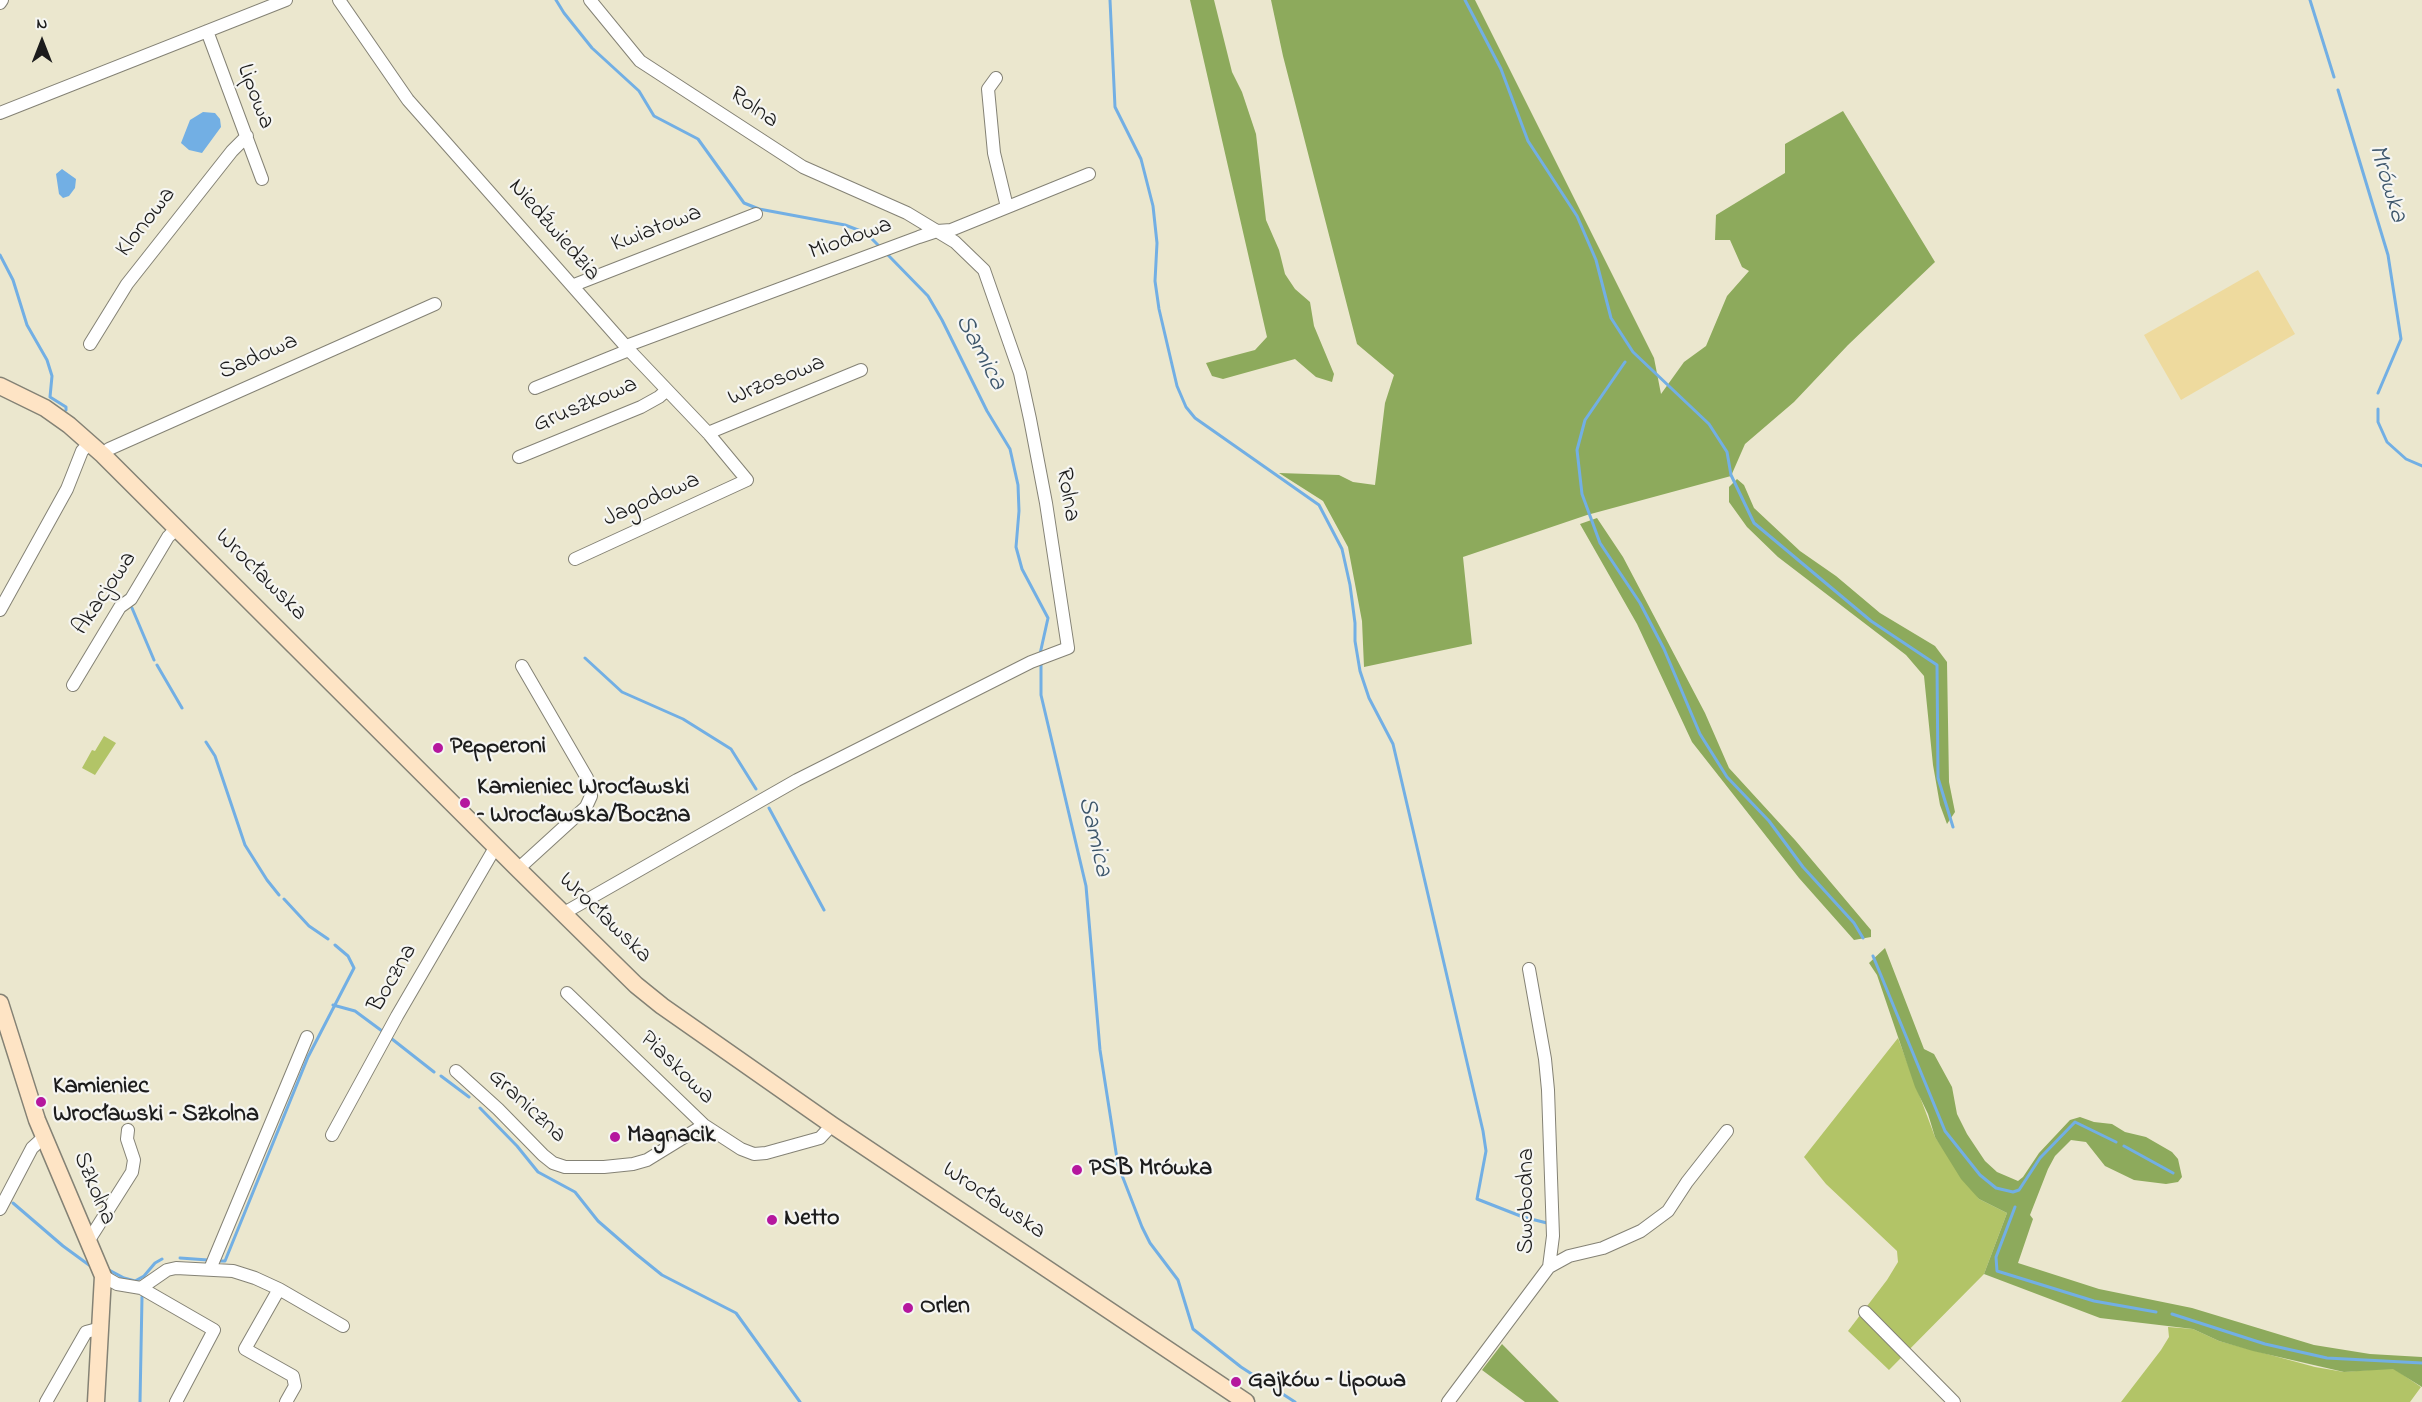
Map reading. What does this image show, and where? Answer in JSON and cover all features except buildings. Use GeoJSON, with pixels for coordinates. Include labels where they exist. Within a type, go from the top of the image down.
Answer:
{"type":"FeatureCollection","features":[{"type":"Feature","properties":{"kind":"main road","name":"Wrocławska"},"geometry":{"type":"LineString","coordinates":[[0,386],[45,408],[103,454],[636,985],[662,1006],[832,1125],[1246,1402]]}},
{"type":"Feature","properties":{"kind":"main road","name":"Szkolna"},"geometry":{"type":"LineString","coordinates":[[0,1003],[23,1078],[45,1137],[103,1276],[96,1402]]}},
{"type":"Feature","properties":{"kind":"street"},"geometry":{"type":"LineString","coordinates":[[0,113],[286,0]]}},
{"type":"Feature","properties":{"kind":"street","name":"Niedźwiedzia"},"geometry":{"type":"LineString","coordinates":[[339,0],[408,100],[628,348],[708,433],[747,480]]}},
{"type":"Feature","properties":{"kind":"street","name":"Rolna"},"geometry":{"type":"LineString","coordinates":[[564,913],[797,780],[1042,658],[1068,648],[1046,503],[1020,373],[984,270],[955,242],[937,231],[907,213],[803,167],[640,61],[590,0]]}},
{"type":"Feature","properties":{"kind":"street","name":"Lipowa"},"geometry":{"type":"LineString","coordinates":[[207,31],[262,179]]}},
{"type":"Feature","properties":{"kind":"street"},"geometry":{"type":"LineString","coordinates":[[996,78],[988,90],[994,153],[1007,207]]}},
{"type":"Feature","properties":{"kind":"street","name":"Klonowa"},"geometry":{"type":"LineString","coordinates":[[90,344],[127,284],[232,151],[247,136]]}},
{"type":"Feature","properties":{"kind":"street","name":"Miodowa"},"geometry":{"type":"LineString","coordinates":[[535,388],[628,348],[937,231],[951,230],[1089,174]]}},
{"type":"Feature","properties":{"kind":"street","name":"Kwiatowa"},"geometry":{"type":"LineString","coordinates":[[574,285],[756,214]]}},
{"type":"Feature","properties":{"kind":"street","name":"Sadowa"},"geometry":{"type":"LineString","coordinates":[[103,454],[435,304]]}},
{"type":"Feature","properties":{"kind":"street","name":"Wrzosowa"},"geometry":{"type":"LineString","coordinates":[[708,433],[861,370]]}},
{"type":"Feature","properties":{"kind":"street","name":"Gruszkowa"},"geometry":{"type":"LineString","coordinates":[[519,457],[641,407],[659,398],[667,390]]}},
{"type":"Feature","properties":{"kind":"street"},"geometry":{"type":"LineString","coordinates":[[0,610],[68,489],[82,451],[90,442]]}},
{"type":"Feature","properties":{"kind":"street","name":"Jagodowa"},"geometry":{"type":"LineString","coordinates":[[575,560],[747,480]]}},
{"type":"Feature","properties":{"kind":"street","name":"Akacjowa"},"geometry":{"type":"LineString","coordinates":[[73,685],[120,607],[131,599],[168,537],[177,528]]}},
{"type":"Feature","properties":{"kind":"street"},"geometry":{"type":"LineString","coordinates":[[518,869],[586,807],[591,796],[587,778],[522,666]]}},
{"type":"Feature","properties":{"kind":"street","name":"Boczna"},"geometry":{"type":"LineString","coordinates":[[332,1135],[397,1016],[496,846]]}},
{"type":"Feature","properties":{"kind":"street","name":"Swobodna"},"geometry":{"type":"LineString","coordinates":[[1449,1402],[1549,1267],[1553,1236],[1548,1090],[1545,1059],[1529,969]]}},
{"type":"Feature","properties":{"kind":"street","name":"Piaskowa"},"geometry":{"type":"LineString","coordinates":[[567,993],[704,1125],[741,1149],[754,1154],[774,1151],[820,1138],[832,1125]]}},
{"type":"Feature","properties":{"kind":"street"},"geometry":{"type":"LineString","coordinates":[[210,1269],[307,1037]]}},
{"type":"Feature","properties":{"kind":"street","name":"Graniczna"},"geometry":{"type":"LineString","coordinates":[[456,1071],[498,1109],[543,1155],[553,1163],[565,1167],[604,1167],[640,1162],[656,1156],[704,1125]]}},
{"type":"Feature","properties":{"kind":"street"},"geometry":{"type":"LineString","coordinates":[[89,1240],[132,1172],[134,1160],[127,1139],[128,1130]]}},
{"type":"Feature","properties":{"kind":"street"},"geometry":{"type":"LineString","coordinates":[[1549,1267],[1569,1256],[1603,1248],[1641,1231],[1668,1211],[1687,1182],[1727,1131]]}},
{"type":"Feature","properties":{"kind":"street"},"geometry":{"type":"LineString","coordinates":[[0,1209],[32,1148],[45,1137]]}},
{"type":"Feature","properties":{"kind":"street"},"geometry":{"type":"LineString","coordinates":[[141,1288],[167,1269],[233,1271],[279,1289],[343,1326]]}},
{"type":"Feature","properties":{"kind":"street"},"geometry":{"type":"LineString","coordinates":[[103,1276],[117,1284],[141,1288],[214,1330],[176,1402]]}},
{"type":"Feature","properties":{"kind":"street"},"geometry":{"type":"LineString","coordinates":[[279,1289],[245,1349],[293,1376],[295,1386],[286,1402]]}},
{"type":"Feature","properties":{"kind":"street"},"geometry":{"type":"LineString","coordinates":[[1864,1312],[1954,1402]]}},
{"type":"Feature","properties":{"kind":"street"},"geometry":{"type":"LineString","coordinates":[[46,1402],[86,1332],[101,1328]]}},
{"type":"Feature","properties":{"kind":"green space"},"geometry":{"type":"Polygon","coordinates":[[[1190,0],[1214,0],[1232,72],[1242,92],[1256,134],[1266,220],[1279,250],[1285,274],[1295,289],[1310,302],[1314,326],[1334,374],[1332,382],[1316,377],[1295,359],[1223,379],[1212,376],[1206,363],[1255,350],[1267,337],[1190,0]]]}},
{"type":"Feature","properties":{"kind":"green space"},"geometry":{"type":"Polygon","coordinates":[[[1271,0],[1475,0],[1654,358],[1661,394],[1684,362],[1706,346],[1727,296],[1749,271],[1742,267],[1730,240],[1715,240],[1716,215],[1785,173],[1785,144],[1843,111],[1935,262],[1848,345],[1794,402],[1745,444],[1731,476],[1587,515],[1463,557],[1472,644],[1364,667],[1362,621],[1348,547],[1323,501],[1279,473],[1339,475],[1353,482],[1375,485],[1385,403],[1394,375],[1357,344],[1283,56],[1271,0]]]}},
{"type":"Feature","properties":{"kind":"green space"},"geometry":{"type":"Polygon","coordinates":[[[1737,479],[1744,485],[1754,508],[1800,551],[1836,576],[1880,613],[1935,646],[1947,662],[1949,782],[1955,812],[1947,824],[1940,805],[1933,765],[1924,676],[1906,655],[1778,557],[1747,527],[1729,502],[1729,487],[1737,479]]]}},
{"type":"Feature","properties":{"kind":"green space"},"geometry":{"type":"Polygon","coordinates":[[[1597,518],[1623,557],[1705,713],[1729,768],[1795,840],[1871,930],[1871,937],[1854,940],[1799,878],[1692,742],[1637,624],[1580,524],[1597,518]]]}},
{"type":"Feature","properties":{"kind":"green space"},"geometry":{"type":"Polygon","coordinates":[[[104,736],[116,743],[95,775],[82,768],[92,750],[95,751],[104,736]]]}},
{"type":"Feature","properties":{"kind":"green space"},"geometry":{"type":"Polygon","coordinates":[[[1885,948],[1924,1049],[1934,1054],[1952,1087],[1957,1114],[1967,1134],[1985,1161],[1997,1172],[2018,1181],[2039,1153],[2070,1120],[2080,1117],[2094,1122],[2112,1124],[2125,1132],[2146,1137],[2172,1152],[2178,1159],[2182,1177],[2178,1182],[2166,1184],[2134,1180],[2105,1166],[2086,1142],[2071,1140],[2055,1156],[2048,1169],[2030,1215],[2033,1219],[2018,1263],[2099,1289],[2192,1308],[2314,1345],[2370,1354],[2422,1357],[2422,1387],[2393,1369],[2344,1372],[2253,1351],[2219,1341],[2193,1329],[2100,1318],[1984,1274],[2007,1213],[1979,1199],[1961,1179],[1935,1137],[1928,1114],[1915,1087],[1877,975],[1869,963],[1885,948]]]}},
{"type":"Feature","properties":{"kind":"green space"},"geometry":{"type":"Polygon","coordinates":[[[1898,1038],[1935,1137],[1979,1199],[2007,1213],[1984,1274],[1889,1370],[1848,1331],[1887,1280],[1898,1262],[1897,1251],[1826,1184],[1804,1157],[1898,1038]]]}},
{"type":"Feature","properties":{"kind":"green space"},"geometry":{"type":"Polygon","coordinates":[[[2168,1327],[2193,1329],[2219,1341],[2315,1367],[2344,1372],[2393,1368],[2421,1387],[2410,1402],[2121,1402],[2161,1350],[2169,1337],[2168,1327]]]}},
{"type":"Feature","properties":{"kind":"green space"},"geometry":{"type":"Polygon","coordinates":[[[1502,1344],[1559,1402],[1525,1402],[1482,1370],[1502,1344]]]}},
{"type":"Feature","properties":{"kind":"sand"},"geometry":{"type":"Polygon","coordinates":[[[2258,270],[2295,334],[2181,400],[2144,335],[2258,270]]]}},
{"type":"Feature","properties":{"kind":"water"},"geometry":{"type":"Polygon","coordinates":[[[203,112],[215,113],[220,119],[221,127],[202,153],[189,150],[181,143],[190,120],[203,112]]]}},
{"type":"Feature","properties":{"kind":"water"},"geometry":{"type":"Polygon","coordinates":[[[62,169],[76,179],[75,188],[69,196],[63,198],[59,194],[56,174],[62,169]]]}},
{"type":"Feature","properties":{"kind":"waterway","name":"Samica"},"geometry":{"type":"LineString","coordinates":[[556,0],[592,48],[639,91],[654,116],[698,139],[744,203],[759,209],[845,225],[866,233],[878,245]]}},
{"type":"Feature","properties":{"kind":"waterway"},"geometry":{"type":"LineString","coordinates":[[1110,0],[1115,107],[1141,159],[1153,206],[1157,243],[1155,281],[1159,309],[1177,386],[1186,407],[1195,418],[1319,505],[1342,549],[1350,585],[1360,671],[1369,698],[1393,744],[1483,1131],[1486,1151],[1477,1199],[1523,1217],[1547,1223]]}},
{"type":"Feature","properties":{"kind":"waterway"},"geometry":{"type":"LineString","coordinates":[[1465,0],[1501,69],[1528,141],[1577,216],[1596,260],[1611,318],[1633,352],[1709,424],[1727,452],[1731,475],[1754,523],[1871,621],[1937,665],[1938,778],[1953,827]]}},
{"type":"Feature","properties":{"kind":"waterway","name":"Mrówka"},"geometry":{"type":"LineString","coordinates":[[2310,0],[2334,77]]}},
{"type":"Feature","properties":{"kind":"waterway","name":"Mrówka"},"geometry":{"type":"LineString","coordinates":[[2338,90],[2388,255],[2401,339],[2378,393]]}},
{"type":"Feature","properties":{"kind":"waterway"},"geometry":{"type":"LineString","coordinates":[[0,255],[13,280],[27,325],[47,360],[52,376],[50,397],[66,407],[66,410]]}},
{"type":"Feature","properties":{"kind":"waterway","name":"Samica"},"geometry":{"type":"LineString","coordinates":[[888,255],[928,296],[987,411],[1010,449],[1018,485],[1019,511],[1016,547],[1022,569],[1048,618],[1040,654]]}},
{"type":"Feature","properties":{"kind":"waterway"},"geometry":{"type":"LineString","coordinates":[[1625,362],[1585,420],[1577,450],[1582,494],[1600,543],[1640,603],[1664,649],[1700,734],[1727,777],[1769,821],[1803,867],[1854,923],[1863,938]]}},
{"type":"Feature","properties":{"kind":"waterway","name":"Mrówka"},"geometry":{"type":"LineString","coordinates":[[2378,409],[2378,422],[2387,442],[2406,459],[2422,466]]}},
{"type":"Feature","properties":{"kind":"waterway"},"geometry":{"type":"LineString","coordinates":[[132,608],[154,660]]}},
{"type":"Feature","properties":{"kind":"waterway"},"geometry":{"type":"LineString","coordinates":[[585,658],[622,692],[683,719],[731,749],[756,789]]}},
{"type":"Feature","properties":{"kind":"waterway","name":"Samica"},"geometry":{"type":"LineString","coordinates":[[1041,661],[1041,695],[1086,886],[1100,1050],[1118,1165],[1150,1243],[1178,1280],[1193,1329],[1241,1367],[1295,1402]]}},
{"type":"Feature","properties":{"kind":"waterway"},"geometry":{"type":"LineString","coordinates":[[157,665],[182,708]]}},
{"type":"Feature","properties":{"kind":"waterway"},"geometry":{"type":"LineString","coordinates":[[206,742],[215,756],[245,845],[279,895]]}},
{"type":"Feature","properties":{"kind":"waterway"},"geometry":{"type":"LineString","coordinates":[[769,808],[824,910]]}},
{"type":"Feature","properties":{"kind":"waterway"},"geometry":{"type":"LineString","coordinates":[[284,899],[309,926],[328,939]]}},
{"type":"Feature","properties":{"kind":"waterway"},"geometry":{"type":"LineString","coordinates":[[219,1261],[225,1261],[308,1057],[354,968],[348,956],[335,945]]}},
{"type":"Feature","properties":{"kind":"waterway"},"geometry":{"type":"LineString","coordinates":[[1873,956],[1945,1131],[1980,1175],[1996,1188],[2013,1192],[2019,1190],[2040,1158],[2075,1122],[2116,1142]]}},
{"type":"Feature","properties":{"kind":"waterway"},"geometry":{"type":"LineString","coordinates":[[333,1005],[355,1011],[382,1031]]}},
{"type":"Feature","properties":{"kind":"waterway"},"geometry":{"type":"LineString","coordinates":[[392,1039],[434,1072]]}},
{"type":"Feature","properties":{"kind":"waterway"},"geometry":{"type":"LineString","coordinates":[[441,1076],[469,1097]]}},
{"type":"Feature","properties":{"kind":"waterway"},"geometry":{"type":"LineString","coordinates":[[480,1108],[517,1146],[538,1172],[575,1192],[598,1221],[662,1275],[736,1313],[800,1402]]}},
{"type":"Feature","properties":{"kind":"waterway"},"geometry":{"type":"LineString","coordinates":[[2124,1146],[2173,1173]]}},
{"type":"Feature","properties":{"kind":"waterway"},"geometry":{"type":"LineString","coordinates":[[13,1203],[89,1265]]}},
{"type":"Feature","properties":{"kind":"waterway"},"geometry":{"type":"LineString","coordinates":[[2015,1207],[1996,1257],[1997,1271],[2094,1301],[2156,1312]]}},
{"type":"Feature","properties":{"kind":"waterway"},"geometry":{"type":"LineString","coordinates":[[180,1258],[208,1260]]}},
{"type":"Feature","properties":{"kind":"waterway"},"geometry":{"type":"LineString","coordinates":[[109,1270],[135,1281],[144,1276],[155,1263],[162,1259]]}},
{"type":"Feature","properties":{"kind":"waterway"},"geometry":{"type":"LineString","coordinates":[[140,1402],[142,1297]]}},
{"type":"Feature","properties":{"kind":"waterway"},"geometry":{"type":"LineString","coordinates":[[2172,1314],[2265,1344],[2327,1358],[2422,1363]]}},
{"type":"Feature","properties":{"kind":"place","name":"Pepperoni"},"geometry":{"type":"Point","coordinates":[438,748]}},
{"type":"Feature","properties":{"kind":"place","name":"Kamieniec Wrocławski – Wrocławska/Boczna"},"geometry":{"type":"Point","coordinates":[465,803]}},
{"type":"Feature","properties":{"kind":"place","name":"Kamieniec Wrocławski – Szkolna"},"geometry":{"type":"Point","coordinates":[41,1102]}},
{"type":"Feature","properties":{"kind":"place","name":"Magnacik"},"geometry":{"type":"Point","coordinates":[615,1137]}},
{"type":"Feature","properties":{"kind":"place","name":"PSB Mrówka"},"geometry":{"type":"Point","coordinates":[1077,1170]}},
{"type":"Feature","properties":{"kind":"place","name":"Netto"},"geometry":{"type":"Point","coordinates":[772,1220]}},
{"type":"Feature","properties":{"kind":"place","name":"Orlen"},"geometry":{"type":"Point","coordinates":[908,1308]}},
{"type":"Feature","properties":{"kind":"place","name":"Gajków – Lipowa"},"geometry":{"type":"Point","coordinates":[1236,1382]}}]}
